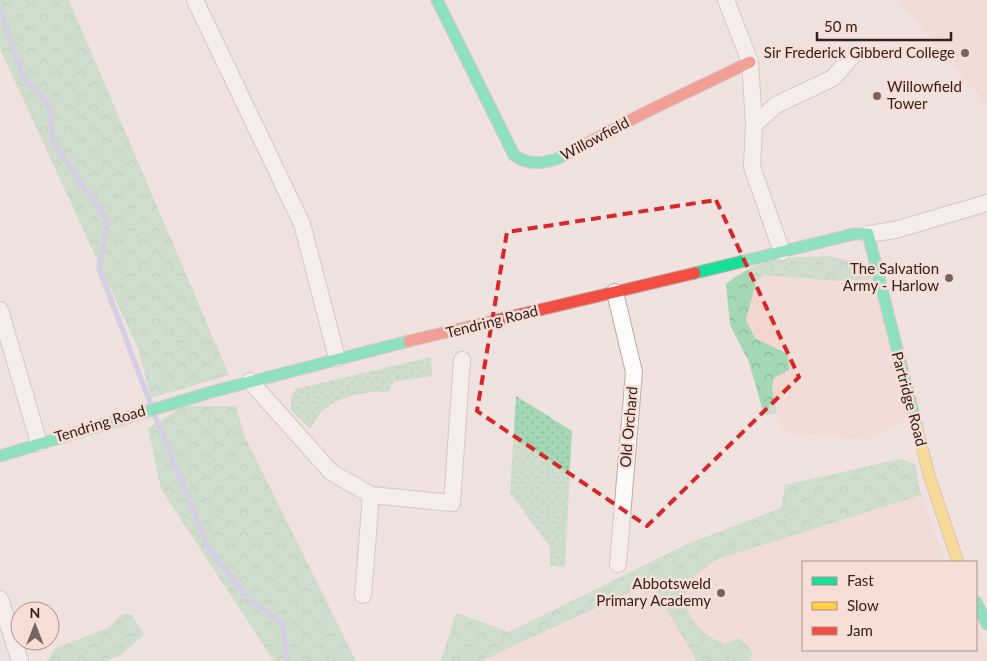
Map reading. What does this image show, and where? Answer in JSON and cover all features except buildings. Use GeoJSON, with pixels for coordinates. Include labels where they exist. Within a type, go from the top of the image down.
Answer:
{"type":"FeatureCollection","features":[{"type":"Feature","properties":{"kind":"street"},"geometry":{"type":"LineString","coordinates":[[195,0],[302,224],[337,358]]}},
{"type":"Feature","properties":{"kind":"street","name":"Willowfield"},"geometry":{"type":"LineString","coordinates":[[437,0],[514,155],[523,162],[532,164],[560,158],[642,114],[750,62]]}},
{"type":"Feature","properties":{"kind":"street"},"geometry":{"type":"LineString","coordinates":[[726,0],[750,62],[754,125],[752,166],[782,252]]}},
{"type":"Feature","properties":{"kind":"street"},"geometry":{"type":"LineString","coordinates":[[754,125],[776,105],[833,78],[852,55]]}},
{"type":"Feature","properties":{"kind":"street","name":"Tendring Road"},"geometry":{"type":"LineString","coordinates":[[0,456],[173,402],[337,358],[854,234],[895,230],[987,203]]}},
{"type":"Feature","properties":{"kind":"street","name":"Partridge Road"},"geometry":{"type":"LineString","coordinates":[[868,234],[929,475],[958,561]]}},
{"type":"Feature","properties":{"kind":"street","name":"Old Orchard"},"geometry":{"type":"LineString","coordinates":[[615,292],[634,372],[618,564]]}},
{"type":"Feature","properties":{"kind":"street"},"geometry":{"type":"LineString","coordinates":[[0,310],[38,443]]}},
{"type":"Feature","properties":{"kind":"street"},"geometry":{"type":"LineString","coordinates":[[250,381],[331,472],[371,495],[452,503],[462,360]]}},
{"type":"Feature","properties":{"kind":"street"},"geometry":{"type":"LineString","coordinates":[[362,595],[371,495]]}},
{"type":"Feature","properties":{"kind":"street"},"geometry":{"type":"LineString","coordinates":[[0,599],[20,661]]}},
{"type":"Feature","properties":{"kind":"street"},"geometry":{"type":"LineString","coordinates":[[977,604],[987,624]]}},
{"type":"Feature","properties":{"kind":"highlighted area"},"geometry":{"type":"Polygon","coordinates":[[[716,200],[799,377],[647,526],[477,411],[507,232],[716,200]]]}},
{"type":"Feature","properties":{"kind":"shaded area","name":"Sir Frederick Gibberd College"},"geometry":{"type":"Polygon","coordinates":[[[899,0],[987,0],[987,106],[899,0]]]}},
{"type":"Feature","properties":{"kind":"shaded area"},"geometry":{"type":"Polygon","coordinates":[[[762,275],[837,281],[874,279],[907,421],[868,440],[784,433],[777,414],[772,388],[774,378],[788,354],[755,338],[746,320],[756,282],[762,275]]]}},
{"type":"Feature","properties":{"kind":"shaded area","name":"Abbotsweld Primary Academy"},"geometry":{"type":"Polygon","coordinates":[[[921,495],[945,561],[802,561],[802,651],[977,651],[977,626],[987,645],[987,661],[489,661],[487,658],[718,559],[921,495]]]}},
{"type":"Feature","properties":{"kind":"green space"},"geometry":{"type":"Polygon","coordinates":[[[0,0],[69,0],[229,375],[151,398],[139,351],[0,49],[0,0]]]}},
{"type":"Feature","properties":{"kind":"green space"},"geometry":{"type":"Polygon","coordinates":[[[830,256],[870,267],[874,279],[837,281],[763,275],[756,282],[746,320],[755,338],[788,354],[789,370],[774,378],[772,388],[777,414],[764,415],[749,362],[730,325],[726,284],[763,263],[787,258],[830,256]]]}},
{"type":"Feature","properties":{"kind":"green space"},"geometry":{"type":"Polygon","coordinates":[[[431,357],[432,376],[393,382],[389,392],[362,393],[335,402],[321,412],[310,429],[291,410],[291,397],[296,389],[431,357]]]}},
{"type":"Feature","properties":{"kind":"green space"},"geometry":{"type":"Polygon","coordinates":[[[516,396],[572,431],[565,567],[550,566],[550,547],[510,493],[516,396]]]}},
{"type":"Feature","properties":{"kind":"green space"},"geometry":{"type":"Polygon","coordinates":[[[184,406],[236,406],[244,435],[356,661],[274,661],[161,489],[148,428],[184,406]]]}},
{"type":"Feature","properties":{"kind":"green space"},"geometry":{"type":"Polygon","coordinates":[[[900,459],[915,464],[921,495],[718,559],[699,572],[688,585],[685,599],[690,616],[695,624],[717,641],[727,643],[739,638],[753,652],[750,661],[697,661],[651,583],[481,661],[441,661],[456,613],[509,632],[685,545],[781,508],[785,485],[900,459]]]}},
{"type":"Feature","properties":{"kind":"green space"},"geometry":{"type":"Polygon","coordinates":[[[123,614],[132,615],[144,635],[121,655],[105,661],[47,661],[54,651],[60,651],[60,646],[108,628],[123,614]]]}},
{"type":"Feature","properties":{"kind":"waterway"},"geometry":{"type":"LineString","coordinates":[[0,11],[23,77],[49,104],[53,142],[107,221],[99,268],[151,405]]}},
{"type":"Feature","properties":{"kind":"waterway"},"geometry":{"type":"LineString","coordinates":[[154,413],[208,547],[249,600],[283,624],[287,661]]}},
{"type":"Feature","properties":{"kind":"traffic: fast"},"geometry":{"type":"LineString","coordinates":[[437,0],[514,155],[527,161],[540,162],[554,160],[567,154]]}},
{"type":"Feature","properties":{"kind":"traffic: fast"},"geometry":{"type":"LineString","coordinates":[[695,273],[854,234],[868,234],[917,428]]}},
{"type":"Feature","properties":{"kind":"traffic: fast"},"geometry":{"type":"LineString","coordinates":[[0,456],[211,392],[409,341]]}},
{"type":"Feature","properties":{"kind":"traffic: fast"},"geometry":{"type":"LineString","coordinates":[[977,604],[987,624]]}},
{"type":"Feature","properties":{"kind":"traffic: slow"},"geometry":{"type":"LineString","coordinates":[[917,428],[929,475],[958,561]]}},
{"type":"Feature","properties":{"kind":"traffic: jam"},"geometry":{"type":"LineString","coordinates":[[567,154],[642,114],[750,62]]}},
{"type":"Feature","properties":{"kind":"traffic: jam"},"geometry":{"type":"LineString","coordinates":[[409,341],[695,273]]}},
{"type":"Feature","properties":{"kind":"place","name":"Sir Frederick Gibberd College"},"geometry":{"type":"Point","coordinates":[965,53]}},
{"type":"Feature","properties":{"kind":"place","name":"Willowfield Tower"},"geometry":{"type":"Point","coordinates":[877,96]}},
{"type":"Feature","properties":{"kind":"place","name":"The Salvation Army - Harlow"},"geometry":{"type":"Point","coordinates":[949,278]}},
{"type":"Feature","properties":{"kind":"place","name":"Abbotsweld Primary Academy"},"geometry":{"type":"Point","coordinates":[721,593]}}]}
